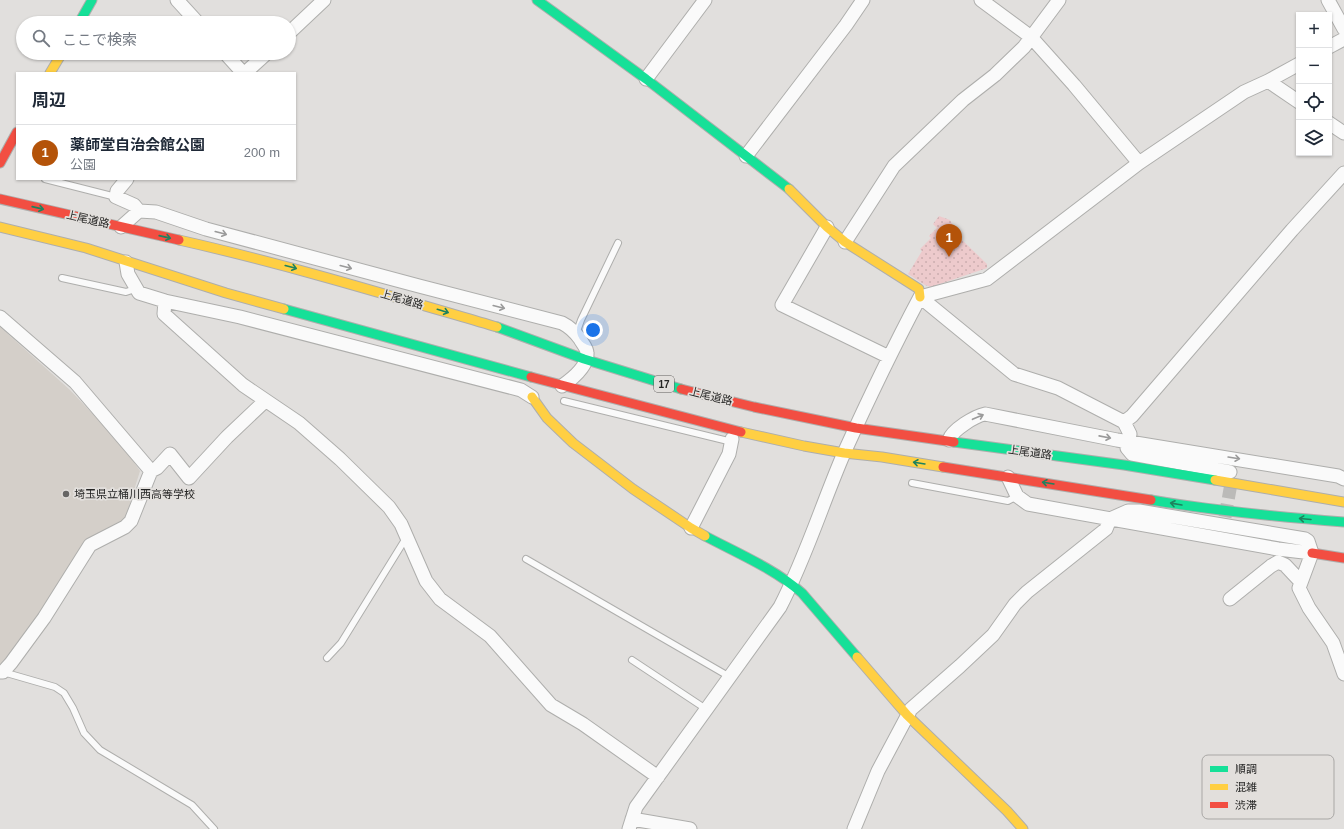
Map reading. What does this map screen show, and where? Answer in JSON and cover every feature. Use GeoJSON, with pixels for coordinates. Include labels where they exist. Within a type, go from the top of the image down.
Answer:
{"type":"FeatureCollection","features":[{"type":"Feature","properties":{"kind":"main road"},"geometry":{"type":"LineString","coordinates":[[83,16],[92,0]]}},
{"type":"Feature","properties":{"kind":"main road"},"geometry":{"type":"LineString","coordinates":[[537,0],[646,79],[787,187],[827,227],[845,242],[919,289],[920,297]]}},
{"type":"Feature","properties":{"kind":"main road"},"geometry":{"type":"LineString","coordinates":[[51,72],[58,60]]}},
{"type":"Feature","properties":{"kind":"main road"},"geometry":{"type":"LineString","coordinates":[[1,157],[16,134]]}},
{"type":"Feature","properties":{"kind":"main road","name":"上尾道路"},"geometry":{"type":"LineString","coordinates":[[0,199],[233,252],[387,294],[500,328],[586,360],[670,386],[754,407],[856,428],[1124,465],[1344,502]]}},
{"type":"Feature","properties":{"kind":"main road"},"geometry":{"type":"LineString","coordinates":[[0,227],[86,248],[226,294],[735,435],[1199,508],[1344,522]]}},
{"type":"Feature","properties":{"kind":"main road"},"geometry":{"type":"LineString","coordinates":[[532,397],[547,418],[573,443],[633,489],[691,528],[792,584],[802,593],[907,715],[1007,811],[1023,829]]}},
{"type":"Feature","properties":{"kind":"main road"},"geometry":{"type":"LineString","coordinates":[[1312,553],[1344,558]]}},
{"type":"Feature","properties":{"kind":"street"},"geometry":{"type":"LineString","coordinates":[[177,0],[192,16]]}},
{"type":"Feature","properties":{"kind":"street"},"geometry":{"type":"LineString","coordinates":[[296,26],[324,0]]}},
{"type":"Feature","properties":{"kind":"street"},"geometry":{"type":"LineString","coordinates":[[646,79],[705,0]]}},
{"type":"Feature","properties":{"kind":"street"},"geometry":{"type":"LineString","coordinates":[[746,156],[846,25],[863,0]]}},
{"type":"Feature","properties":{"kind":"street"},"geometry":{"type":"LineString","coordinates":[[981,0],[1031,37],[1074,85],[1139,163]]}},
{"type":"Feature","properties":{"kind":"street"},"geometry":{"type":"LineString","coordinates":[[845,242],[894,166],[963,100],[995,75],[1024,47],[1059,0]]}},
{"type":"Feature","properties":{"kind":"street"},"geometry":{"type":"LineString","coordinates":[[1328,0],[1344,29]]}},
{"type":"Feature","properties":{"kind":"street"},"geometry":{"type":"LineString","coordinates":[[1332,45],[1344,39]]}},
{"type":"Feature","properties":{"kind":"street"},"geometry":{"type":"LineString","coordinates":[[232,60],[243,72]]}},
{"type":"Feature","properties":{"kind":"street"},"geometry":{"type":"LineString","coordinates":[[245,72],[259,60]]}},
{"type":"Feature","properties":{"kind":"street"},"geometry":{"type":"LineString","coordinates":[[690,829],[631,824],[636,807],[780,607],[792,584],[844,453],[889,357],[920,297],[987,279],[1139,163],[1244,92],[1296,66]]}},
{"type":"Feature","properties":{"kind":"street"},"geometry":{"type":"LineString","coordinates":[[1268,81],[1296,100]]}},
{"type":"Feature","properties":{"kind":"street"},"geometry":{"type":"LineString","coordinates":[[1332,125],[1344,133]]}},
{"type":"Feature","properties":{"kind":"street"},"geometry":{"type":"LineString","coordinates":[[1124,422],[1132,416],[1292,230],[1344,173]]}},
{"type":"Feature","properties":{"kind":"street"},"geometry":{"type":"LineString","coordinates":[[126,180],[117,191],[116,197],[134,205],[139,211]]}},
{"type":"Feature","properties":{"kind":"street"},"geometry":{"type":"LineString","coordinates":[[121,227],[139,211],[156,212],[206,229],[419,286],[562,322],[570,327],[587,351],[586,360],[572,379],[562,386]]}},
{"type":"Feature","properties":{"kind":"street"},"geometry":{"type":"LineString","coordinates":[[827,227],[782,305],[889,357]]}},
{"type":"Feature","properties":{"kind":"street"},"geometry":{"type":"LineString","coordinates":[[126,262],[128,274],[135,289],[139,293],[165,301],[240,317],[521,390],[532,397]]}},
{"type":"Feature","properties":{"kind":"street"},"geometry":{"type":"LineString","coordinates":[[920,297],[1014,374],[1058,388],[1124,422],[1130,434],[1127,448],[1132,454],[1232,472],[1232,477]]}},
{"type":"Feature","properties":{"kind":"street"},"geometry":{"type":"LineString","coordinates":[[165,301],[164,314],[243,385],[299,423],[389,507],[401,524],[426,581],[440,599],[490,636],[551,705],[583,724],[658,777]]}},
{"type":"Feature","properties":{"kind":"street"},"geometry":{"type":"LineString","coordinates":[[0,317],[75,382],[150,471]]}},
{"type":"Feature","properties":{"kind":"street"},"geometry":{"type":"LineString","coordinates":[[1,672],[11,663],[44,618],[90,545],[125,527],[131,521],[150,471],[157,468],[170,454],[189,478],[227,437],[265,401]]}},
{"type":"Feature","properties":{"kind":"street"},"geometry":{"type":"LineString","coordinates":[[949,440],[950,436],[954,432],[973,418],[985,414],[1128,441],[1338,476],[1344,479]]}},
{"type":"Feature","properties":{"kind":"street"},"geometry":{"type":"LineString","coordinates":[[691,528],[729,454],[735,435]]}},
{"type":"Feature","properties":{"kind":"street"},"geometry":{"type":"LineString","coordinates":[[1008,477],[1017,496],[1028,504],[1278,549],[1312,553]]}},
{"type":"Feature","properties":{"kind":"street"},"geometry":{"type":"LineString","coordinates":[[854,829],[878,772],[907,715],[912,709],[993,635],[1015,604],[1027,592],[1106,529],[1110,519],[1128,511],[1224,521],[1305,539],[1308,542],[1312,553],[1299,588],[1309,608],[1333,643],[1344,674]]}},
{"type":"Feature","properties":{"kind":"street"},"geometry":{"type":"LineString","coordinates":[[1230,599],[1270,566],[1278,562],[1285,565],[1301,582]]}},
{"type":"Feature","properties":{"kind":"lane"},"geometry":{"type":"LineString","coordinates":[[50,180],[116,197]]}},
{"type":"Feature","properties":{"kind":"lane"},"geometry":{"type":"LineString","coordinates":[[576,334],[581,320],[618,243]]}},
{"type":"Feature","properties":{"kind":"lane"},"geometry":{"type":"LineString","coordinates":[[62,278],[126,292],[135,289]]}},
{"type":"Feature","properties":{"kind":"lane"},"geometry":{"type":"LineString","coordinates":[[564,401],[728,441],[735,435]]}},
{"type":"Feature","properties":{"kind":"lane"},"geometry":{"type":"LineString","coordinates":[[912,483],[1008,500],[1017,496]]}},
{"type":"Feature","properties":{"kind":"lane"},"geometry":{"type":"LineString","coordinates":[[327,658],[341,643],[407,537]]}},
{"type":"Feature","properties":{"kind":"lane"},"geometry":{"type":"LineString","coordinates":[[526,559],[730,677]]}},
{"type":"Feature","properties":{"kind":"lane"},"geometry":{"type":"LineString","coordinates":[[632,660],[706,709]]}},
{"type":"Feature","properties":{"kind":"lane"},"geometry":{"type":"LineString","coordinates":[[1,672],[55,687],[64,693],[73,708],[84,733],[100,750],[192,805],[214,829]]}},
{"type":"Feature","properties":{"kind":"shaded area"},"geometry":{"type":"Polygon","coordinates":[[[939,216],[950,220],[960,238],[987,264],[987,268],[931,287],[925,285],[908,274],[922,251],[920,249],[931,238],[929,236],[937,228],[933,224],[939,216]]]}},
{"type":"Feature","properties":{"kind":"shaded area","name":"埼玉県立桶川西高等学校"},"geometry":{"type":"Polygon","coordinates":[[[0,327],[70,390],[122,445],[140,471],[126,516],[120,523],[85,540],[58,588],[7,659],[0,664],[0,327]]]}},
{"type":"Feature","properties":{"kind":"tunnel"},"geometry":{"type":"LineString","coordinates":[[1225,517],[1232,478]]}},
{"type":"Feature","properties":{"kind":"traffic: fast"},"geometry":{"type":"LineString","coordinates":[[83,16],[92,0]]}},
{"type":"Feature","properties":{"kind":"traffic: fast"},"geometry":{"type":"LineString","coordinates":[[537,0],[646,79],[789,189]]}},
{"type":"Feature","properties":{"kind":"traffic: fast"},"geometry":{"type":"LineString","coordinates":[[284,309],[531,377]]}},
{"type":"Feature","properties":{"kind":"traffic: fast"},"geometry":{"type":"LineString","coordinates":[[497,327],[584,359],[681,389]]}},
{"type":"Feature","properties":{"kind":"traffic: fast"},"geometry":{"type":"LineString","coordinates":[[954,442],[1124,465],[1215,480]]}},
{"type":"Feature","properties":{"kind":"traffic: fast"},"geometry":{"type":"LineString","coordinates":[[1151,500],[1247,513],[1344,522]]}},
{"type":"Feature","properties":{"kind":"traffic: fast"},"geometry":{"type":"LineString","coordinates":[[705,536],[755,562],[791,584],[802,593],[857,657]]}},
{"type":"Feature","properties":{"kind":"traffic: slow"},"geometry":{"type":"LineString","coordinates":[[51,72],[58,60]]}},
{"type":"Feature","properties":{"kind":"traffic: slow"},"geometry":{"type":"LineString","coordinates":[[789,189],[827,227],[845,242],[919,289],[920,297]]}},
{"type":"Feature","properties":{"kind":"traffic: slow"},"geometry":{"type":"LineString","coordinates":[[0,227],[86,248],[226,293],[284,309]]}},
{"type":"Feature","properties":{"kind":"traffic: slow"},"geometry":{"type":"LineString","coordinates":[[179,240],[299,270],[497,327]]}},
{"type":"Feature","properties":{"kind":"traffic: slow"},"geometry":{"type":"LineString","coordinates":[[532,397],[547,418],[573,443],[633,489],[705,536]]}},
{"type":"Feature","properties":{"kind":"traffic: slow"},"geometry":{"type":"LineString","coordinates":[[741,432],[844,453],[882,457],[943,467]]}},
{"type":"Feature","properties":{"kind":"traffic: slow"},"geometry":{"type":"LineString","coordinates":[[1215,480],[1344,502]]}},
{"type":"Feature","properties":{"kind":"traffic: slow"},"geometry":{"type":"LineString","coordinates":[[857,657],[907,715],[1007,811],[1023,829]]}},
{"type":"Feature","properties":{"kind":"traffic: jam"},"geometry":{"type":"LineString","coordinates":[[0,163],[16,134]]}},
{"type":"Feature","properties":{"kind":"traffic: jam"},"geometry":{"type":"LineString","coordinates":[[0,199],[179,240]]}},
{"type":"Feature","properties":{"kind":"traffic: jam"},"geometry":{"type":"LineString","coordinates":[[531,377],[741,432]]}},
{"type":"Feature","properties":{"kind":"traffic: jam"},"geometry":{"type":"LineString","coordinates":[[681,389],[754,407],[856,428],[954,442]]}},
{"type":"Feature","properties":{"kind":"traffic: jam"},"geometry":{"type":"LineString","coordinates":[[943,467],[1151,500]]}},
{"type":"Feature","properties":{"kind":"traffic: jam"},"geometry":{"type":"LineString","coordinates":[[1312,553],[1344,558]]}},
{"type":"Feature","properties":{"kind":"place","name":"薬師堂自治会館公園"},"geometry":{"type":"Point","coordinates":[949,257]}},
{"type":"Feature","properties":{"kind":"place","name":"埼玉県立桶川西高等学校"},"geometry":{"type":"Point","coordinates":[66,494]}}]}
